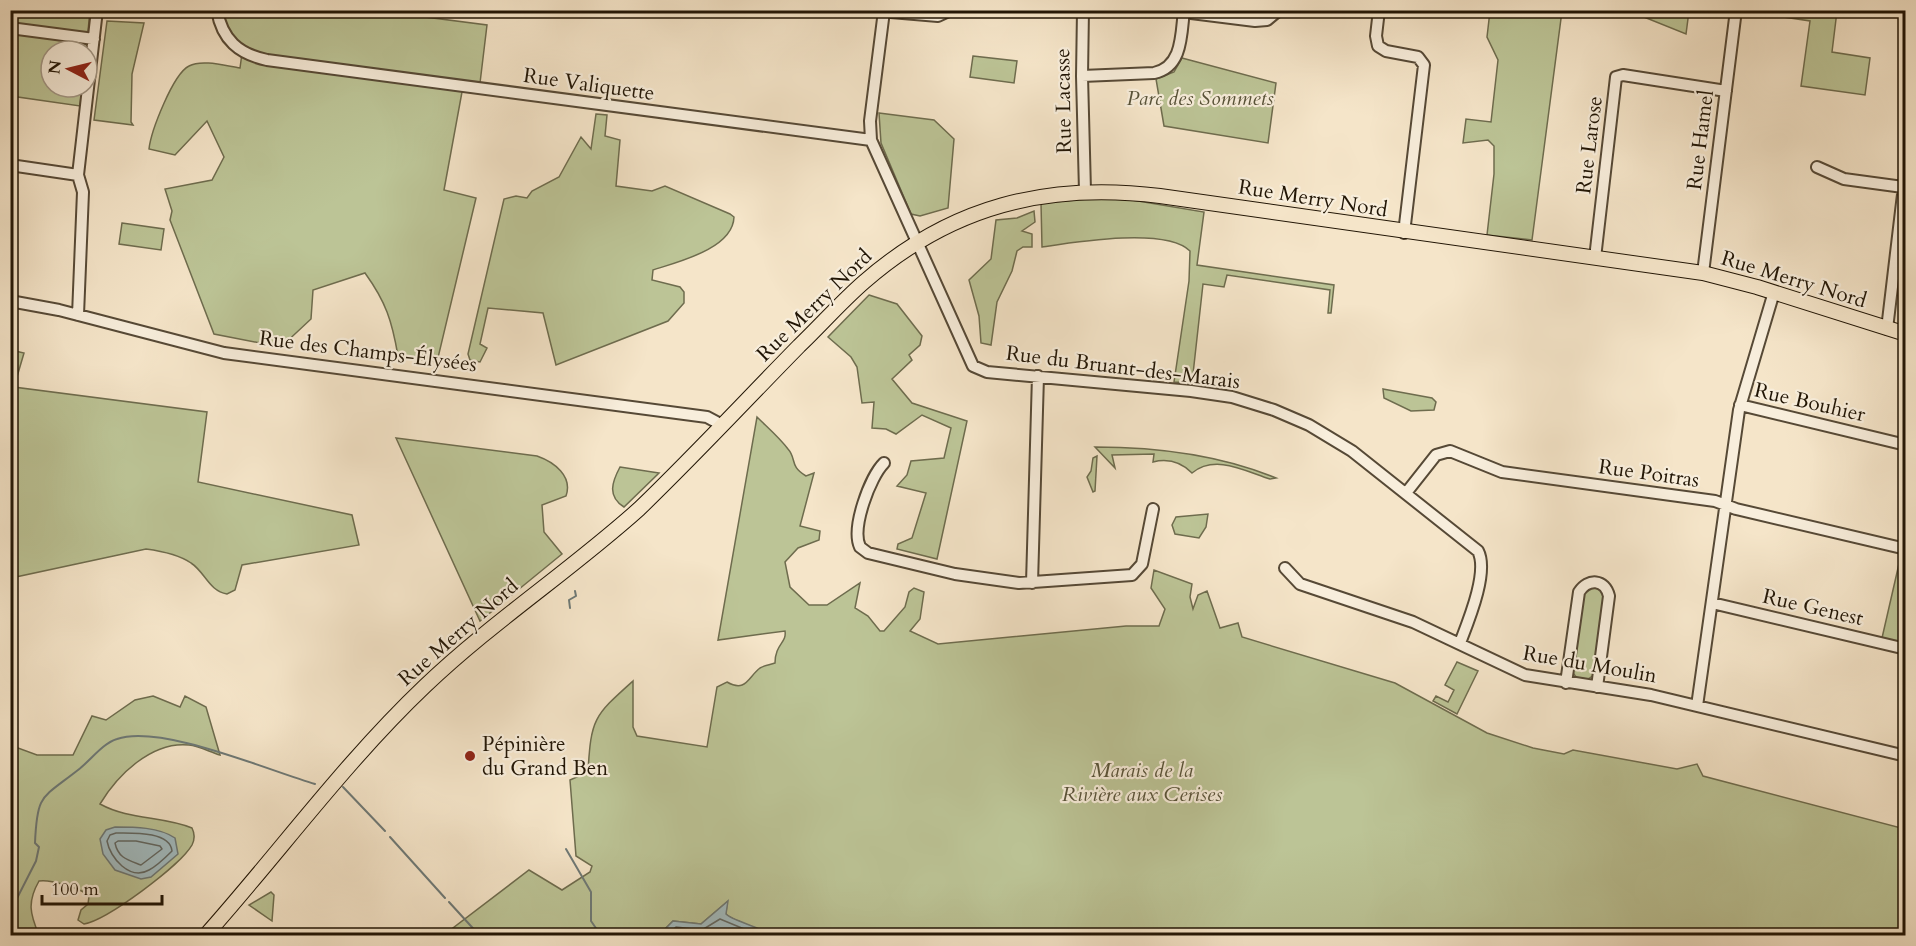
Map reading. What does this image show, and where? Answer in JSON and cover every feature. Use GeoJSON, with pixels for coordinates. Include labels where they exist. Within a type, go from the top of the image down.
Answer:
{"type":"FeatureCollection","features":[{"type":"Feature","properties":{"kind":"main road","name":"Rue Merry Nord"},"geometry":{"type":"LineString","coordinates":[[205,936],[345,771],[423,688],[484,633],[620,525],[850,295],[916,243],[959,220],[989,208],[1037,196],[1085,191],[1160,196],[1404,233],[1703,273],[1774,292],[1905,334]]}},
{"type":"Feature","properties":{"kind":"street"},"geometry":{"type":"LineString","coordinates":[[10,28],[94,39],[98,10]]}},
{"type":"Feature","properties":{"kind":"street","name":"Rue Valiquette"},"geometry":{"type":"LineString","coordinates":[[217,10],[223,31],[233,45],[250,56],[267,60],[871,140]]}},
{"type":"Feature","properties":{"kind":"street"},"geometry":{"type":"LineString","coordinates":[[879,10],[938,16],[951,10]]}},
{"type":"Feature","properties":{"kind":"street","name":"Rue Lacasse"},"geometry":{"type":"LineString","coordinates":[[1083,10],[1085,191]]}},
{"type":"Feature","properties":{"kind":"street"},"geometry":{"type":"LineString","coordinates":[[1082,76],[1154,73],[1166,69],[1177,55],[1184,11],[1255,21],[1267,20],[1279,10]]}},
{"type":"Feature","properties":{"kind":"street"},"geometry":{"type":"LineString","coordinates":[[1379,10],[1376,36],[1378,46],[1386,51],[1421,59],[1424,69],[1404,233]]}},
{"type":"Feature","properties":{"kind":"street","name":"Rue Hamel"},"geometry":{"type":"LineString","coordinates":[[1703,273],[1736,10]]}},
{"type":"Feature","properties":{"kind":"street"},"geometry":{"type":"LineString","coordinates":[[884,11],[870,121],[871,140],[916,243]]}},
{"type":"Feature","properties":{"kind":"street","name":"Rue Larose"},"geometry":{"type":"LineString","coordinates":[[1595,258],[1616,77],[1623,75],[1726,91]]}},
{"type":"Feature","properties":{"kind":"street"},"geometry":{"type":"LineString","coordinates":[[78,315],[83,192],[78,175],[87,99]]}},
{"type":"Feature","properties":{"kind":"street"},"geometry":{"type":"LineString","coordinates":[[10,165],[78,175]]}},
{"type":"Feature","properties":{"kind":"street"},"geometry":{"type":"LineString","coordinates":[[1817,167],[1844,180],[1904,187]]}},
{"type":"Feature","properties":{"kind":"street"},"geometry":{"type":"LineString","coordinates":[[1887,329],[1905,169]]}},
{"type":"Feature","properties":{"kind":"street","name":"Rue du Bruant-des-Marais"},"geometry":{"type":"LineString","coordinates":[[916,243],[970,363],[982,371],[1191,391],[1253,403],[1287,415],[1352,451],[1480,554],[1475,602],[1460,644]]}},
{"type":"Feature","properties":{"kind":"street"},"geometry":{"type":"LineString","coordinates":[[1697,706],[1740,405],[1774,292]]}},
{"type":"Feature","properties":{"kind":"street","name":"Rue des Champs-Élysées"},"geometry":{"type":"LineString","coordinates":[[10,301],[78,315],[224,353],[707,417],[722,425]]}},
{"type":"Feature","properties":{"kind":"street"},"geometry":{"type":"LineString","coordinates":[[1032,583],[1038,376]]}},
{"type":"Feature","properties":{"kind":"street","name":"Rue Bouhier"},"geometry":{"type":"LineString","coordinates":[[1740,405],[1905,445]]}},
{"type":"Feature","properties":{"kind":"street","name":"Rue Poitras"},"geometry":{"type":"LineString","coordinates":[[1406,493],[1436,455],[1446,451],[1502,472],[1711,501],[1905,549]]}},
{"type":"Feature","properties":{"kind":"street"},"geometry":{"type":"LineString","coordinates":[[884,462],[873,477],[868,489],[858,534],[863,550],[956,574],[1032,583],[1135,574],[1142,564],[1153,509]]}},
{"type":"Feature","properties":{"kind":"street","name":"Rue du Moulin"},"geometry":{"type":"LineString","coordinates":[[1285,568],[1300,584],[1378,608],[1460,644],[1513,671],[1566,683],[1697,706],[1905,756]]}},
{"type":"Feature","properties":{"kind":"street"},"geometry":{"type":"LineString","coordinates":[[1566,683],[1579,592],[1586,584],[1596,582],[1606,588],[1610,596],[1597,687]]}},
{"type":"Feature","properties":{"kind":"street","name":"Rue Genest"},"geometry":{"type":"LineString","coordinates":[[1712,603],[1905,649]]}},
{"type":"Feature","properties":{"kind":"green space"},"geometry":{"type":"Polygon","coordinates":[[[11,11],[90,11],[87,39],[39,39],[39,99],[81,99],[80,106],[11,96],[11,11]]]}},
{"type":"Feature","properties":{"kind":"green space"},"geometry":{"type":"Polygon","coordinates":[[[223,11],[410,11],[410,15],[487,25],[480,83],[464,81],[444,190],[476,198],[437,362],[398,356],[387,312],[365,273],[313,290],[311,319],[281,347],[214,334],[170,220],[172,211],[165,189],[212,180],[224,157],[207,121],[175,155],[149,149],[164,104],[183,71],[189,66],[200,63],[240,68],[243,46],[227,31],[223,11]]]}},
{"type":"Feature","properties":{"kind":"green space"},"geometry":{"type":"Polygon","coordinates":[[[1490,11],[1562,11],[1532,240],[1487,235],[1494,174],[1494,146],[1488,140],[1463,143],[1466,119],[1491,122],[1498,60],[1487,37],[1490,11]]]}},
{"type":"Feature","properties":{"kind":"green space"},"geometry":{"type":"Polygon","coordinates":[[[1629,11],[1689,11],[1686,34],[1629,11]]]}},
{"type":"Feature","properties":{"kind":"green space"},"geometry":{"type":"Polygon","coordinates":[[[1785,11],[1837,11],[1832,52],[1870,58],[1865,95],[1801,86],[1810,21],[1784,17],[1785,11]]]}},
{"type":"Feature","properties":{"kind":"green space"},"geometry":{"type":"Polygon","coordinates":[[[107,21],[144,23],[132,74],[131,122],[133,125],[94,120],[97,99],[99,99],[107,21]]]}},
{"type":"Feature","properties":{"kind":"green space"},"geometry":{"type":"Polygon","coordinates":[[[973,56],[1017,61],[1014,83],[970,77],[973,56]]]}},
{"type":"Feature","properties":{"kind":"green space","name":"Parc des Sommets"},"geometry":{"type":"Polygon","coordinates":[[[1182,58],[1276,83],[1268,143],[1164,126],[1156,79],[1174,72],[1182,58]]]}},
{"type":"Feature","properties":{"kind":"green space"},"geometry":{"type":"Polygon","coordinates":[[[879,113],[934,120],[954,139],[948,208],[920,216],[911,214],[881,143],[879,113]]]}},
{"type":"Feature","properties":{"kind":"green space"},"geometry":{"type":"Polygon","coordinates":[[[596,114],[607,115],[605,136],[620,140],[616,186],[652,191],[665,186],[730,214],[734,217],[731,228],[714,246],[689,258],[653,270],[652,280],[680,287],[684,292],[684,303],[668,321],[556,365],[543,313],[488,308],[480,344],[487,348],[480,362],[470,360],[468,354],[504,199],[516,196],[527,198],[532,191],[559,177],[581,137],[591,149],[596,114]]]}},
{"type":"Feature","properties":{"kind":"green space"},"geometry":{"type":"Polygon","coordinates":[[[1099,198],[1132,200],[1204,212],[1197,265],[1334,285],[1331,313],[1328,313],[1330,290],[1227,275],[1224,287],[1203,284],[1192,383],[1174,382],[1189,281],[1190,251],[1178,244],[1141,238],[1097,240],[1042,247],[1041,203],[1099,198]]]}},
{"type":"Feature","properties":{"kind":"green space"},"geometry":{"type":"Polygon","coordinates":[[[1034,211],[1035,222],[1022,231],[1032,234],[1032,247],[1023,247],[1017,251],[1012,271],[997,302],[991,345],[981,343],[979,316],[969,280],[991,259],[996,220],[1017,218],[1034,211]]]}},
{"type":"Feature","properties":{"kind":"green space"},"geometry":{"type":"Polygon","coordinates":[[[122,223],[164,229],[161,250],[119,244],[122,223]]]}},
{"type":"Feature","properties":{"kind":"green space"},"geometry":{"type":"Polygon","coordinates":[[[869,295],[897,304],[922,336],[920,345],[909,355],[912,360],[892,379],[912,403],[967,421],[937,559],[897,549],[898,544],[912,538],[926,493],[897,486],[907,475],[911,461],[944,458],[951,428],[922,415],[896,434],[886,429],[872,428],[874,402],[862,403],[857,367],[851,357],[828,337],[869,295]]]}},
{"type":"Feature","properties":{"kind":"green space"},"geometry":{"type":"Polygon","coordinates":[[[11,350],[24,353],[14,387],[207,412],[198,482],[352,515],[359,545],[242,565],[235,590],[227,594],[211,585],[196,567],[181,557],[146,549],[11,578],[11,350]]]}},
{"type":"Feature","properties":{"kind":"green space"},"geometry":{"type":"Polygon","coordinates":[[[1383,389],[1432,398],[1436,402],[1434,410],[1411,411],[1384,398],[1383,389]]]}},
{"type":"Feature","properties":{"kind":"green space","name":"Marais de la Rivière aux Cerises"},"geometry":{"type":"Polygon","coordinates":[[[757,417],[788,449],[797,469],[806,476],[814,473],[800,526],[820,531],[819,540],[798,548],[785,562],[790,587],[809,605],[827,605],[860,583],[855,608],[868,616],[880,631],[884,631],[905,607],[909,592],[914,588],[924,592],[920,619],[910,631],[938,644],[1126,626],[1159,626],[1165,609],[1151,588],[1154,570],[1192,584],[1190,597],[1193,609],[1198,595],[1207,591],[1220,628],[1238,623],[1242,637],[1395,683],[1487,733],[1533,748],[1564,754],[1573,750],[1677,769],[1697,764],[1703,776],[1905,829],[1905,935],[771,936],[729,917],[726,914],[727,902],[701,924],[673,921],[664,930],[644,935],[446,936],[449,931],[529,870],[562,890],[590,872],[592,866],[576,856],[570,780],[588,772],[591,740],[597,719],[610,702],[633,681],[633,727],[637,736],[707,747],[717,687],[727,682],[738,686],[743,685],[760,668],[775,663],[785,631],[718,640],[757,417]]]}},
{"type":"Feature","properties":{"kind":"green space"},"geometry":{"type":"Polygon","coordinates":[[[396,438],[537,456],[550,462],[564,476],[567,489],[566,496],[542,505],[544,532],[562,554],[480,621],[396,438]]]}},
{"type":"Feature","properties":{"kind":"green space"},"geometry":{"type":"Polygon","coordinates":[[[1095,447],[1187,454],[1233,463],[1276,478],[1270,479],[1220,464],[1201,467],[1192,473],[1184,466],[1174,462],[1164,460],[1153,462],[1154,454],[1112,455],[1115,468],[1095,447]]]}},
{"type":"Feature","properties":{"kind":"green space"},"geometry":{"type":"Polygon","coordinates":[[[1097,456],[1095,491],[1093,492],[1087,477],[1091,471],[1093,458],[1097,456]]]}},
{"type":"Feature","properties":{"kind":"green space"},"geometry":{"type":"Polygon","coordinates":[[[620,467],[659,473],[624,507],[613,493],[615,478],[620,467]]]}},
{"type":"Feature","properties":{"kind":"green space"},"geometry":{"type":"Polygon","coordinates":[[[1208,514],[1206,527],[1199,538],[1175,534],[1172,525],[1176,517],[1208,514]]]}},
{"type":"Feature","properties":{"kind":"green space"},"geometry":{"type":"Polygon","coordinates":[[[1901,555],[1905,556],[1905,643],[1882,638],[1901,555]]]}},
{"type":"Feature","properties":{"kind":"green space"},"geometry":{"type":"Polygon","coordinates":[[[1592,587],[1600,589],[1604,595],[1594,675],[1588,679],[1577,678],[1573,673],[1584,594],[1592,587]]]}},
{"type":"Feature","properties":{"kind":"green space"},"geometry":{"type":"Polygon","coordinates":[[[1457,662],[1478,671],[1457,714],[1433,701],[1436,696],[1448,702],[1454,690],[1445,685],[1457,662]]]}},
{"type":"Feature","properties":{"kind":"green space"},"geometry":{"type":"Polygon","coordinates":[[[153,696],[180,707],[185,696],[206,707],[220,755],[189,745],[175,745],[161,749],[137,762],[116,782],[100,804],[122,813],[169,821],[192,828],[194,841],[192,845],[173,866],[142,891],[109,913],[84,924],[78,920],[81,910],[88,904],[89,896],[65,885],[39,881],[35,888],[31,908],[39,935],[11,936],[10,745],[37,755],[73,755],[92,716],[106,720],[135,700],[153,696]]]}},
{"type":"Feature","properties":{"kind":"green space"},"geometry":{"type":"Polygon","coordinates":[[[271,892],[274,895],[272,921],[249,905],[271,892]]]}},
{"type":"Feature","properties":{"kind":"water"},"geometry":{"type":"Polygon","coordinates":[[[115,827],[146,828],[169,834],[175,838],[178,854],[151,877],[141,879],[115,870],[103,854],[100,839],[106,830],[115,827]]]}},
{"type":"Feature","properties":{"kind":"water"},"geometry":{"type":"Polygon","coordinates":[[[728,901],[726,914],[771,935],[644,935],[664,930],[673,921],[701,924],[728,901]]]}},
{"type":"Feature","properties":{"kind":"waterway"},"geometry":{"type":"LineString","coordinates":[[570,608],[569,600],[576,596],[575,591]]}},
{"type":"Feature","properties":{"kind":"waterway"},"geometry":{"type":"LineString","coordinates":[[10,912],[36,861],[39,847],[35,843],[37,815],[43,799],[112,741],[136,736],[186,743],[315,784]]}},
{"type":"Feature","properties":{"kind":"waterway"},"geometry":{"type":"LineString","coordinates":[[343,787],[385,831]]}},
{"type":"Feature","properties":{"kind":"waterway"},"geometry":{"type":"LineString","coordinates":[[390,837],[445,898]]}},
{"type":"Feature","properties":{"kind":"waterway"},"geometry":{"type":"LineString","coordinates":[[566,849],[591,892],[591,921],[600,934]]}},
{"type":"Feature","properties":{"kind":"waterway"},"geometry":{"type":"LineString","coordinates":[[449,902],[480,936]]}},
{"type":"Feature","properties":{"kind":"place","name":"Pépinière du Grand Ben"},"geometry":{"type":"Point","coordinates":[470,756]}}]}
